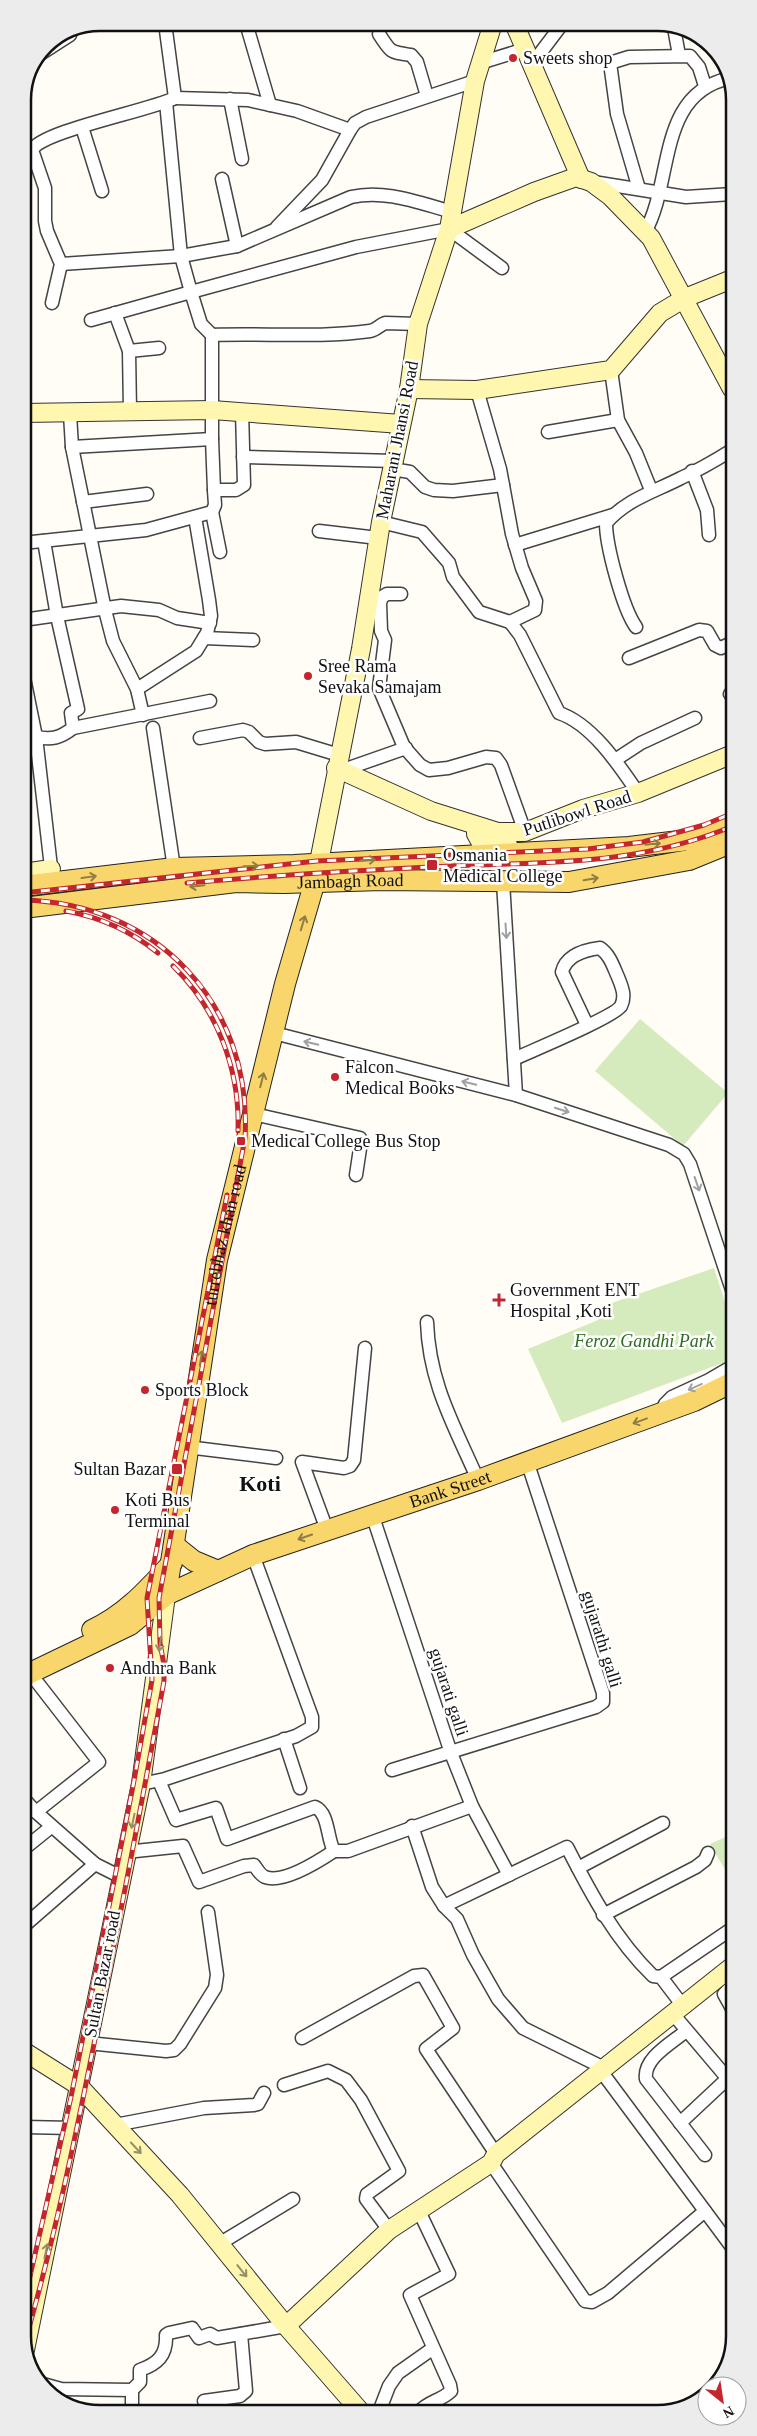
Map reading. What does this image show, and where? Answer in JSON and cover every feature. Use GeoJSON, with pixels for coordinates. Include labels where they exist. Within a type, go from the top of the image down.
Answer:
{"type":"FeatureCollection","features":[{"type":"Feature","properties":{"kind":"main road"},"geometry":{"type":"LineString","coordinates":[[317,871],[442,857],[540,850],[629,847],[680,841],[726,826]]}},
{"type":"Feature","properties":{"kind":"main road"},"geometry":{"type":"LineString","coordinates":[[677,862],[683,852],[680,841]]}},
{"type":"Feature","properties":{"kind":"main road","name":"Jambagh Road"},"geometry":{"type":"LineString","coordinates":[[31,883],[52,875],[174,868],[294,865],[317,871],[464,882],[569,882],[677,862],[726,844]]}},
{"type":"Feature","properties":{"kind":"main road"},"geometry":{"type":"LineString","coordinates":[[442,857],[449,872],[457,875],[464,882]]}},
{"type":"Feature","properties":{"kind":"main road","name":"Jambagh Road"},"geometry":{"type":"LineString","coordinates":[[31,907],[236,882],[284,883],[317,871]]}},
{"type":"Feature","properties":{"kind":"main road","name":"turrebhaz khan road"},"geometry":{"type":"LineString","coordinates":[[166,1595],[187,1447],[217,1260],[285,984],[317,871]]}},
{"type":"Feature","properties":{"kind":"main road","name":"Bank Street"},"geometry":{"type":"LineString","coordinates":[[31,1668],[130,1625],[166,1595],[253,1555],[478,1480],[694,1401],[726,1385]]}},
{"type":"Feature","properties":{"kind":"main road"},"geometry":{"type":"LineString","coordinates":[[31,1667],[106,1623],[133,1604],[173,1554],[218,1571]]}},
{"type":"Feature","properties":{"kind":"street"},"geometry":{"type":"LineString","coordinates":[[166,31],[181,256],[201,324],[212,335],[212,439],[215,505],[212,512],[220,552]]}},
{"type":"Feature","properties":{"kind":"street"},"geometry":{"type":"LineString","coordinates":[[249,31],[270,105]]}},
{"type":"Feature","properties":{"kind":"street","name":"Maharani Jhansi Road"},"geometry":{"type":"LineString","coordinates":[[317,871],[360,649],[379,530],[409,389],[418,324],[449,230],[475,81],[490,31]]}},
{"type":"Feature","properties":{"kind":"street"},"geometry":{"type":"LineString","coordinates":[[518,31],[586,181]]}},
{"type":"Feature","properties":{"kind":"street"},"geometry":{"type":"LineString","coordinates":[[480,63],[529,56],[555,31]]}},
{"type":"Feature","properties":{"kind":"street"},"geometry":{"type":"LineString","coordinates":[[379,34],[388,50],[396,54],[411,55],[417,62],[427,96]]}},
{"type":"Feature","properties":{"kind":"street"},"geometry":{"type":"LineString","coordinates":[[675,35],[679,55]]}},
{"type":"Feature","properties":{"kind":"street"},"geometry":{"type":"LineString","coordinates":[[639,189],[617,114],[610,63],[629,57],[690,56],[696,60],[705,86]]}},
{"type":"Feature","properties":{"kind":"street"},"geometry":{"type":"LineString","coordinates":[[645,232],[660,193],[674,128],[690,102],[705,86],[722,79]]}},
{"type":"Feature","properties":{"kind":"street"},"geometry":{"type":"LineString","coordinates":[[273,231],[322,180],[355,123],[366,117],[475,81]]}},
{"type":"Feature","properties":{"kind":"street"},"geometry":{"type":"LineString","coordinates":[[230,99],[242,159]]}},
{"type":"Feature","properties":{"kind":"street"},"geometry":{"type":"LineString","coordinates":[[52,303],[61,264],[47,231],[45,221],[45,188],[32,150],[36,144],[58,133],[170,100],[248,100],[296,112],[350,130]]}},
{"type":"Feature","properties":{"kind":"street"},"geometry":{"type":"LineString","coordinates":[[82,127],[102,191]]}},
{"type":"Feature","properties":{"kind":"street"},"geometry":{"type":"LineString","coordinates":[[91,320],[234,282],[356,246],[449,230],[534,192],[576,177],[610,196],[651,238],[685,298],[726,377]]}},
{"type":"Feature","properties":{"kind":"street"},"geometry":{"type":"LineString","coordinates":[[222,179],[237,246]]}},
{"type":"Feature","properties":{"kind":"street"},"geometry":{"type":"LineString","coordinates":[[586,181],[686,197],[726,194]]}},
{"type":"Feature","properties":{"kind":"street"},"geometry":{"type":"LineString","coordinates":[[61,264],[181,256],[237,246],[350,198],[370,194],[398,198],[453,212]]}},
{"type":"Feature","properties":{"kind":"street"},"geometry":{"type":"LineString","coordinates":[[449,230],[502,268]]}},
{"type":"Feature","properties":{"kind":"street"},"geometry":{"type":"LineString","coordinates":[[409,389],[477,390],[611,370],[660,313],[685,298],[726,281]]}},
{"type":"Feature","properties":{"kind":"street"},"geometry":{"type":"LineString","coordinates":[[116,313],[129,351],[130,411]]}},
{"type":"Feature","properties":{"kind":"street"},"geometry":{"type":"LineString","coordinates":[[212,335],[338,334],[373,331],[386,323],[418,324]]}},
{"type":"Feature","properties":{"kind":"street"},"geometry":{"type":"LineString","coordinates":[[129,351],[159,348]]}},
{"type":"Feature","properties":{"kind":"street"},"geometry":{"type":"LineString","coordinates":[[611,370],[618,420],[636,453],[651,490]]}},
{"type":"Feature","properties":{"kind":"street"},"geometry":{"type":"LineString","coordinates":[[477,390],[490,430],[516,545],[536,606],[531,613],[510,622]]}},
{"type":"Feature","properties":{"kind":"street"},"geometry":{"type":"LineString","coordinates":[[31,413],[70,414],[212,410],[402,424]]}},
{"type":"Feature","properties":{"kind":"street"},"geometry":{"type":"LineString","coordinates":[[214,490],[236,490],[242,487],[244,482],[242,411]]}},
{"type":"Feature","properties":{"kind":"street"},"geometry":{"type":"LineString","coordinates":[[70,414],[72,447],[104,607],[113,641],[137,689],[143,715]]}},
{"type":"Feature","properties":{"kind":"street"},"geometry":{"type":"LineString","coordinates":[[548,432],[618,420]]}},
{"type":"Feature","properties":{"kind":"street"},"geometry":{"type":"LineString","coordinates":[[72,447],[212,439]]}},
{"type":"Feature","properties":{"kind":"street"},"geometry":{"type":"LineString","coordinates":[[636,627],[624,602],[606,534],[606,523],[620,508],[651,490],[726,453]]}},
{"type":"Feature","properties":{"kind":"street"},"geometry":{"type":"LineString","coordinates":[[243,457],[393,465],[410,472],[425,487],[434,490],[503,485]]}},
{"type":"Feature","properties":{"kind":"street"},"geometry":{"type":"LineString","coordinates":[[692,471],[707,510],[709,535]]}},
{"type":"Feature","properties":{"kind":"street"},"geometry":{"type":"LineString","coordinates":[[84,502],[147,494]]}},
{"type":"Feature","properties":{"kind":"street"},"geometry":{"type":"LineString","coordinates":[[31,542],[146,530],[212,512]]}},
{"type":"Feature","properties":{"kind":"street"},"geometry":{"type":"LineString","coordinates":[[516,545],[613,516]]}},
{"type":"Feature","properties":{"kind":"street"},"geometry":{"type":"LineString","coordinates":[[137,689],[196,651],[204,638],[210,622],[209,600],[195,517]]}},
{"type":"Feature","properties":{"kind":"street"},"geometry":{"type":"LineString","coordinates":[[319,531],[379,530],[422,532],[449,563],[453,577],[479,612],[510,622],[520,635],[559,713],[570,717],[597,740],[615,760],[638,793]]}},
{"type":"Feature","properties":{"kind":"street"},"geometry":{"type":"LineString","coordinates":[[44,541],[57,616],[78,709],[71,713],[73,728]]}},
{"type":"Feature","properties":{"kind":"street"},"geometry":{"type":"LineString","coordinates":[[401,594],[387,594],[382,597],[380,603],[381,631],[385,640],[379,688],[406,748],[420,765],[430,770],[448,768],[486,757],[496,758],[501,765],[526,832]]}},
{"type":"Feature","properties":{"kind":"street"},"geometry":{"type":"LineString","coordinates":[[31,619],[104,607],[122,606],[159,610],[177,618],[210,622]]}},
{"type":"Feature","properties":{"kind":"street"},"geometry":{"type":"LineString","coordinates":[[629,658],[700,630],[707,631],[715,645],[721,648],[726,645]]}},
{"type":"Feature","properties":{"kind":"street"},"geometry":{"type":"LineString","coordinates":[[204,638],[253,640]]}},
{"type":"Feature","properties":{"kind":"street"},"geometry":{"type":"LineString","coordinates":[[36,737],[51,739],[63,736],[73,728],[210,701]]}},
{"type":"Feature","properties":{"kind":"street"},"geometry":{"type":"LineString","coordinates":[[31,712],[36,737],[52,875],[31,874]]}},
{"type":"Feature","properties":{"kind":"street"},"geometry":{"type":"LineString","coordinates":[[615,760],[654,736],[695,718]]}},
{"type":"Feature","properties":{"kind":"street"},"geometry":{"type":"LineString","coordinates":[[154,728],[174,868]]}},
{"type":"Feature","properties":{"kind":"street"},"geometry":{"type":"LineString","coordinates":[[200,738],[243,730],[249,732],[259,742],[265,744],[296,742],[339,764],[406,748]]}},
{"type":"Feature","properties":{"kind":"street","name":"Putlibowl Road"},"geometry":{"type":"LineString","coordinates":[[339,764],[430,812],[498,832],[526,832],[583,809],[638,793],[726,757]]}},
{"type":"Feature","properties":{"kind":"street"},"geometry":{"type":"LineString","coordinates":[[476,826],[481,843],[540,850]]}},
{"type":"Feature","properties":{"kind":"street"},"geometry":{"type":"LineString","coordinates":[[503,882],[516,1095]]}},
{"type":"Feature","properties":{"kind":"street"},"geometry":{"type":"LineString","coordinates":[[514,1059],[587,1025],[619,1009],[624,1000],[623,989],[606,952],[600,948],[589,950],[570,958],[564,964],[562,972],[587,1025]]}},
{"type":"Feature","properties":{"kind":"street"},"geometry":{"type":"LineString","coordinates":[[274,1033],[516,1095],[669,1145],[684,1154],[690,1164],[726,1272]]}},
{"type":"Feature","properties":{"kind":"street"},"geometry":{"type":"LineString","coordinates":[[254,1114],[360,1138],[356,1175]]}},
{"type":"Feature","properties":{"kind":"street"},"geometry":{"type":"LineString","coordinates":[[427,1322],[428,1347],[434,1379],[478,1480]]}},
{"type":"Feature","properties":{"kind":"street"},"geometry":{"type":"LineString","coordinates":[[327,1530],[302,1462],[344,1468],[350,1466],[354,1460],[365,1348]]}},
{"type":"Feature","properties":{"kind":"street"},"geometry":{"type":"LineString","coordinates":[[662,1412],[665,1404],[672,1397],[726,1370]]}},
{"type":"Feature","properties":{"kind":"street"},"geometry":{"type":"LineString","coordinates":[[187,1447],[276,1458]]}},
{"type":"Feature","properties":{"kind":"street","name":"gujarathi galli"},"geometry":{"type":"LineString","coordinates":[[451,1753],[596,1707],[603,1702],[603,1693],[527,1461]]}},
{"type":"Feature","properties":{"kind":"street","name":"gujarati galli"},"geometry":{"type":"LineString","coordinates":[[372,1514],[451,1753],[472,1806],[509,1875]]}},
{"type":"Feature","properties":{"kind":"street"},"geometry":{"type":"LineString","coordinates":[[140,1784],[159,1780],[284,1739],[312,1727],[312,1717],[253,1555]]}},
{"type":"Feature","properties":{"kind":"street","name":"Sultan Bazar road"},"geometry":{"type":"LineString","coordinates":[[31,2297],[72,2128],[140,1784],[166,1595]]}},
{"type":"Feature","properties":{"kind":"street"},"geometry":{"type":"LineString","coordinates":[[31,1676],[99,1762],[36,1812]]}},
{"type":"Feature","properties":{"kind":"street"},"geometry":{"type":"LineString","coordinates":[[284,1739],[300,1788]]}},
{"type":"Feature","properties":{"kind":"street"},"geometry":{"type":"LineString","coordinates":[[392,1770],[451,1753]]}},
{"type":"Feature","properties":{"kind":"street"},"geometry":{"type":"LineString","coordinates":[[159,1780],[176,1820],[216,1808],[227,1839],[315,1807],[320,1809],[323,1815],[334,1850]]}},
{"type":"Feature","properties":{"kind":"street"},"geometry":{"type":"LineString","coordinates":[[126,1852],[183,1846],[199,1882],[244,1866],[254,1865],[263,1876],[273,1879],[313,1866],[334,1850],[348,1851],[412,1826],[472,1806]]}},
{"type":"Feature","properties":{"kind":"street"},"geometry":{"type":"LineString","coordinates":[[31,1807],[95,1864],[122,1877]]}},
{"type":"Feature","properties":{"kind":"street"},"geometry":{"type":"LineString","coordinates":[[578,1868],[664,1823]]}},
{"type":"Feature","properties":{"kind":"street"},"geometry":{"type":"LineString","coordinates":[[31,1842],[51,1826]]}},
{"type":"Feature","properties":{"kind":"street"},"geometry":{"type":"LineString","coordinates":[[412,1826],[432,1887],[444,1906],[457,1919],[473,1955],[498,1999],[523,2028],[602,2069],[726,2239]]}},
{"type":"Feature","properties":{"kind":"street"},"geometry":{"type":"LineString","coordinates":[[444,1906],[567,1847],[603,1915],[637,1960],[653,1976],[661,1977],[726,1933]]}},
{"type":"Feature","properties":{"kind":"street"},"geometry":{"type":"LineString","coordinates":[[603,1915],[696,1868],[705,1860],[708,1853]]}},
{"type":"Feature","properties":{"kind":"street"},"geometry":{"type":"LineString","coordinates":[[31,1919],[95,1864]]}},
{"type":"Feature","properties":{"kind":"street"},"geometry":{"type":"LineString","coordinates":[[88,2043],[166,2051],[174,2050],[180,2044],[215,1988],[217,1975],[208,1912]]}},
{"type":"Feature","properties":{"kind":"street"},"geometry":{"type":"LineString","coordinates":[[54,2387],[106,2391],[132,2390],[140,2382],[140,2370],[156,2364],[165,2350],[166,2336],[169,2333],[192,2328],[199,2338],[210,2334],[217,2338],[286,2326],[389,2230],[494,2159],[602,2069],[726,1971]]}},
{"type":"Feature","properties":{"kind":"street"},"geometry":{"type":"LineString","coordinates":[[302,2038],[414,1976],[423,1975],[454,2028],[426,2049],[585,2301],[592,2302],[608,2293],[705,2211]]}},
{"type":"Feature","properties":{"kind":"street"},"geometry":{"type":"LineString","coordinates":[[661,1977],[678,2010],[686,2031],[726,2076]]}},
{"type":"Feature","properties":{"kind":"street"},"geometry":{"type":"LineString","coordinates":[[686,2031],[653,2059],[646,2074],[646,2079],[705,2155]]}},
{"type":"Feature","properties":{"kind":"street"},"geometry":{"type":"LineString","coordinates":[[31,2056],[80,2086],[180,2195],[286,2326],[355,2405]]}},
{"type":"Feature","properties":{"kind":"street"},"geometry":{"type":"LineString","coordinates":[[284,2086],[328,2071],[346,2080],[361,2100],[399,2171],[367,2194],[366,2199],[389,2230]]}},
{"type":"Feature","properties":{"kind":"street"},"geometry":{"type":"LineString","coordinates":[[680,2123],[726,2086]]}},
{"type":"Feature","properties":{"kind":"street"},"geometry":{"type":"LineString","coordinates":[[115,2125],[204,2108],[254,2105],[258,2104],[264,2093]]}},
{"type":"Feature","properties":{"kind":"street"},"geometry":{"type":"LineString","coordinates":[[31,2127],[72,2128]]}},
{"type":"Feature","properties":{"kind":"street"},"geometry":{"type":"LineString","coordinates":[[219,2244],[293,2199]]}},
{"type":"Feature","properties":{"kind":"street"},"geometry":{"type":"LineString","coordinates":[[418,2209],[449,2274],[410,2295],[451,2391],[447,2395],[424,2405]]}},
{"type":"Feature","properties":{"kind":"street"},"geometry":{"type":"LineString","coordinates":[[204,2401],[240,2396],[246,2391],[241,2334]]}},
{"type":"Feature","properties":{"kind":"street"},"geometry":{"type":"LineString","coordinates":[[382,2405],[389,2386],[398,2373],[432,2349]]}},
{"type":"Feature","properties":{"kind":"street"},"geometry":{"type":"LineString","coordinates":[[132,2390],[132,2405]]}},
{"type":"Feature","properties":{"kind":"green space"},"geometry":{"type":"Polygon","coordinates":[[[640,1019],[726,1091],[726,1095],[683,1146],[595,1071],[640,1019]]]}},
{"type":"Feature","properties":{"kind":"green space","name":"Feroz Gandhi Park"},"geometry":{"type":"Polygon","coordinates":[[[714,1268],[726,1305],[726,1362],[562,1423],[528,1349],[598,1320],[595,1310],[714,1268]]]}},
{"type":"Feature","properties":{"kind":"green space"},"geometry":{"type":"Polygon","coordinates":[[[726,1837],[726,1871],[710,1844],[726,1837]]]}},
{"type":"Feature","properties":{"kind":"railway"},"geometry":{"type":"LineString","coordinates":[[31,892],[317,861],[588,849],[643,842],[704,825],[726,816]]}},
{"type":"Feature","properties":{"kind":"railway"},"geometry":{"type":"LineString","coordinates":[[187,883],[353,871],[595,859],[664,848],[698,839],[726,829]]}},
{"type":"Feature","properties":{"kind":"railway"},"geometry":{"type":"LineString","coordinates":[[31,901],[71,906],[115,920],[154,941],[187,970],[213,1005],[232,1045],[243,1089],[245,1138],[159,1598],[160,1643],[164,1665],[164,1681],[79,2119],[54,2231],[31,2320]]}},
{"type":"Feature","properties":{"kind":"railway"},"geometry":{"type":"LineString","coordinates":[[66,911],[114,926],[137,938],[158,953]]}},
{"type":"Feature","properties":{"kind":"railway"},"geometry":{"type":"LineString","coordinates":[[173,966],[202,1001],[223,1041],[235,1085],[238,1131]]}},
{"type":"Feature","properties":{"kind":"railway"},"geometry":{"type":"LineString","coordinates":[[31,2272],[71,2097],[133,1786],[152,1680],[147,1598],[227,1195]]}},
{"type":"Feature","properties":{"kind":"place","name":"Sweets shop"},"geometry":{"type":"Point","coordinates":[513,58]}},
{"type":"Feature","properties":{"kind":"place","name":"Sree Rama Sevaka Samajam"},"geometry":{"type":"Point","coordinates":[308,676]}},
{"type":"Feature","properties":{"kind":"place","name":"Osmania Medical College"},"geometry":{"type":"Point","coordinates":[432,865]}},
{"type":"Feature","properties":{"kind":"place","name":"Falcon Medical Books"},"geometry":{"type":"Point","coordinates":[335,1077]}},
{"type":"Feature","properties":{"kind":"place","name":"Medical College Bus Stop"},"geometry":{"type":"Point","coordinates":[241,1141]}},
{"type":"Feature","properties":{"kind":"place","name":"Government ENT Hospital ,Koti"},"geometry":{"type":"Point","coordinates":[499,1300]}},
{"type":"Feature","properties":{"kind":"place","name":"Sports Block"},"geometry":{"type":"Point","coordinates":[145,1390]}},
{"type":"Feature","properties":{"kind":"place","name":"Sultan Bazar"},"geometry":{"type":"Point","coordinates":[177,1469]}},
{"type":"Feature","properties":{"kind":"place","name":"Koti Bus Terminal"},"geometry":{"type":"Point","coordinates":[115,1510]}},
{"type":"Feature","properties":{"kind":"place","name":"Andhra Bank"},"geometry":{"type":"Point","coordinates":[110,1668]}},
{"type":"Feature","properties":{"kind":"district","name":"Koti"},"geometry":{"type":"Point","coordinates":[260,1483]}}]}
